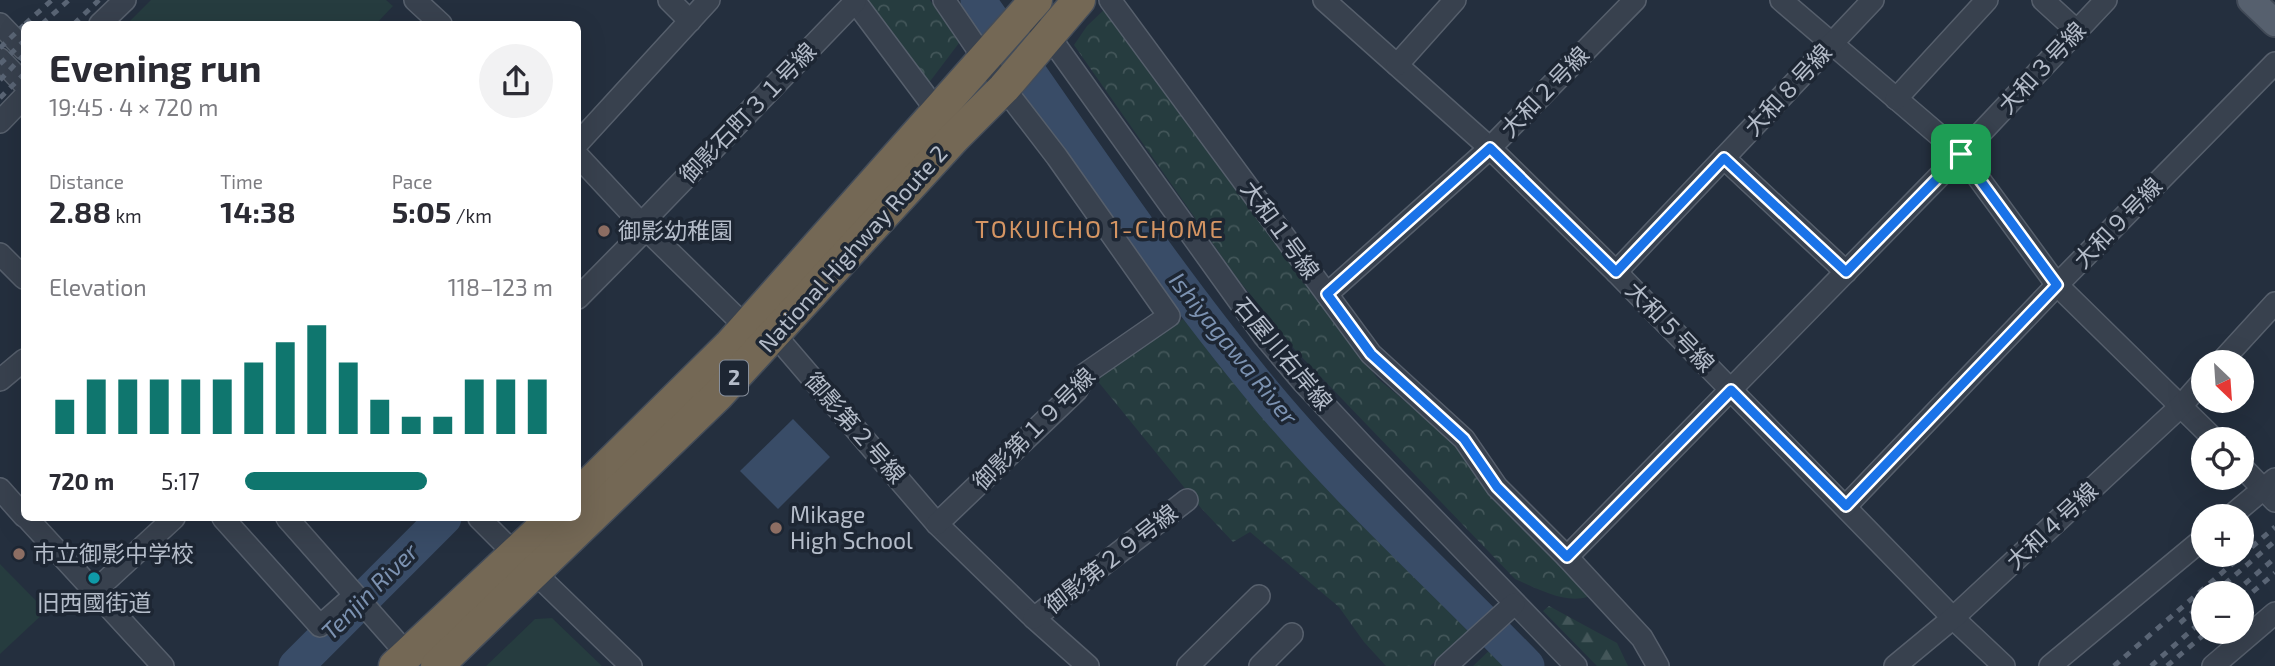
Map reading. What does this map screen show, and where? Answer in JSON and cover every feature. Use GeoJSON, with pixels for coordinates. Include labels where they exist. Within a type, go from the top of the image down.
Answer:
{"type":"FeatureCollection","features":[{"type":"Feature","properties":{"kind":"highway","name":"National Highway Route 2"},"geometry":{"type":"LineString","coordinates":[[581,492],[668,408],[760,331],[954,138],[1025,64],[1079,0]]}},
{"type":"Feature","properties":{"kind":"highway","name":"National Highway Route 2"},"geometry":{"type":"LineString","coordinates":[[581,516],[676,437],[937,111],[1010,29]]}},
{"type":"Feature","properties":{"kind":"highway","name":"National Highway Route 2"},"geometry":{"type":"LineString","coordinates":[[437,666],[525,563],[551,521]]}},
{"type":"Feature","properties":{"kind":"highway","name":"National Highway Route 2"},"geometry":{"type":"LineString","coordinates":[[401,660],[575,521]]}},
{"type":"Feature","properties":{"kind":"main road"},"geometry":{"type":"LineString","coordinates":[[2252,0],[2275,23]]}},
{"type":"Feature","properties":{"kind":"street"},"geometry":{"type":"LineString","coordinates":[[103,21],[125,0]]}},
{"type":"Feature","properties":{"kind":"street"},"geometry":{"type":"LineString","coordinates":[[669,0],[690,21]]}},
{"type":"Feature","properties":{"kind":"street"},"geometry":{"type":"LineString","coordinates":[[581,140],[709,0]]}},
{"type":"Feature","properties":{"kind":"street"},"geometry":{"type":"LineString","coordinates":[[944,0],[1010,29],[1025,64]]}},
{"type":"Feature","properties":{"kind":"street","name":"大和１号線"},"geometry":{"type":"LineString","coordinates":[[1110,0],[1371,354],[1464,439],[1497,487],[1642,638],[1658,666]]}},
{"type":"Feature","properties":{"kind":"street","name":"大和５号線"},"geometry":{"type":"LineString","coordinates":[[1324,0],[1490,148],[1616,272],[1953,618],[2004,666]]}},
{"type":"Feature","properties":{"kind":"street"},"geometry":{"type":"LineString","coordinates":[[1397,65],[1455,0]]}},
{"type":"Feature","properties":{"kind":"street","name":"大和２号線"},"geometry":{"type":"LineString","coordinates":[[1327,294],[1490,148],[1635,0]]}},
{"type":"Feature","properties":{"kind":"street"},"geometry":{"type":"LineString","coordinates":[[1781,0],[1961,154],[2057,285],[2202,427]]}},
{"type":"Feature","properties":{"kind":"street","name":"大和８号線"},"geometry":{"type":"LineString","coordinates":[[1616,272],[1873,0]]}},
{"type":"Feature","properties":{"kind":"street"},"geometry":{"type":"LineString","coordinates":[[1896,99],[1987,0]]}},
{"type":"Feature","properties":{"kind":"street"},"geometry":{"type":"LineString","coordinates":[[2043,0],[2077,31]]}},
{"type":"Feature","properties":{"kind":"street","name":"大和３号線"},"geometry":{"type":"LineString","coordinates":[[1567,557],[1961,154],[2106,0]]}},
{"type":"Feature","properties":{"kind":"street"},"geometry":{"type":"LineString","coordinates":[[419,1],[438,21]]}},
{"type":"Feature","properties":{"kind":"street"},"geometry":{"type":"LineString","coordinates":[[855,1],[937,111]]}},
{"type":"Feature","properties":{"kind":"street","name":"御影石町３１号線"},"geometry":{"type":"LineString","coordinates":[[581,295],[855,1]]}},
{"type":"Feature","properties":{"kind":"street"},"geometry":{"type":"LineString","coordinates":[[0,24],[21,46]]}},
{"type":"Feature","properties":{"kind":"street","name":"石屋川右岸線"},"geometry":{"type":"LineString","coordinates":[[1010,29],[1025,64],[1310,390],[1576,666]]}},
{"type":"Feature","properties":{"kind":"street"},"geometry":{"type":"LineString","coordinates":[[0,59],[21,80]]}},
{"type":"Feature","properties":{"kind":"street","name":"大和９号線"},"geometry":{"type":"LineString","coordinates":[[1846,506],[2057,285],[2275,63]]}},
{"type":"Feature","properties":{"kind":"street","name":"御影第１９号線"},"geometry":{"type":"LineString","coordinates":[[937,524],[1077,390],[1085,374],[1169,316],[1057,157],[1025,64]]}},
{"type":"Feature","properties":{"kind":"street"},"geometry":{"type":"LineString","coordinates":[[0,122],[21,100]]}},
{"type":"Feature","properties":{"kind":"street"},"geometry":{"type":"LineString","coordinates":[[1724,158],[1846,272]]}},
{"type":"Feature","properties":{"kind":"street","name":"御影第２号線"},"geometry":{"type":"LineString","coordinates":[[581,159],[643,227],[760,331],[937,524],[1088,666]]}},
{"type":"Feature","properties":{"kind":"street"},"geometry":{"type":"LineString","coordinates":[[0,254],[21,275]]}},
{"type":"Feature","properties":{"kind":"street"},"geometry":{"type":"LineString","coordinates":[[2232,350],[2275,303]]}},
{"type":"Feature","properties":{"kind":"street"},"geometry":{"type":"LineString","coordinates":[[2,374],[21,362]]}},
{"type":"Feature","properties":{"kind":"street","name":"大和４号線"},"geometry":{"type":"LineString","coordinates":[[1895,666],[1953,618],[2191,395]]}},
{"type":"Feature","properties":{"kind":"street"},"geometry":{"type":"LineString","coordinates":[[2249,504],[2271,490],[2254,477]]}},
{"type":"Feature","properties":{"kind":"street"},"geometry":{"type":"LineString","coordinates":[[0,489],[21,512]]}},
{"type":"Feature","properties":{"kind":"street","name":"御影第２９号線"},"geometry":{"type":"LineString","coordinates":[[1034,618],[1187,500]]}},
{"type":"Feature","properties":{"kind":"street"},"geometry":{"type":"LineString","coordinates":[[30,521],[163,666]]}},
{"type":"Feature","properties":{"kind":"street"},"geometry":{"type":"LineString","coordinates":[[95,592],[171,521]]}},
{"type":"Feature","properties":{"kind":"street"},"geometry":{"type":"LineString","coordinates":[[226,521],[320,626],[358,600]]}},
{"type":"Feature","properties":{"kind":"street"},"geometry":{"type":"LineString","coordinates":[[290,521],[358,600],[401,660]]}},
{"type":"Feature","properties":{"kind":"street"},"geometry":{"type":"LineString","coordinates":[[482,521],[631,666]]}},
{"type":"Feature","properties":{"kind":"street"},"geometry":{"type":"LineString","coordinates":[[2050,666],[2191,549]]}},
{"type":"Feature","properties":{"kind":"street"},"geometry":{"type":"LineString","coordinates":[[1188,666],[1259,596]]}},
{"type":"Feature","properties":{"kind":"street"},"geometry":{"type":"LineString","coordinates":[[1447,666],[1514,604]]}},
{"type":"Feature","properties":{"kind":"street"},"geometry":{"type":"LineString","coordinates":[[2213,666],[2275,613]]}},
{"type":"Feature","properties":{"kind":"street"},"geometry":{"type":"LineString","coordinates":[[1259,666],[1292,634]]}},
{"type":"Feature","properties":{"kind":"green space"},"geometry":{"type":"Polygon","coordinates":[[[151,0],[386,0],[393,6],[379,21],[130,21],[151,0]]]}},
{"type":"Feature","properties":{"kind":"green space"},"geometry":{"type":"Polygon","coordinates":[[[861,0],[930,0],[959,43],[928,84],[861,0]]]}},
{"type":"Feature","properties":{"kind":"green space"},"geometry":{"type":"Polygon","coordinates":[[[1107,7],[1377,378],[1453,441],[1481,483],[1541,547],[1585,588],[1587,597],[1560,597],[1515,579],[1295,350],[1237,278],[1074,45],[1087,26],[1107,7]]]}},
{"type":"Feature","properties":{"kind":"green space"},"geometry":{"type":"Polygon","coordinates":[[[1183,319],[1271,423],[1469,632],[1430,666],[1386,666],[1364,642],[1339,607],[1250,532],[1233,542],[1201,508],[1096,379],[1183,319]]]}},
{"type":"Feature","properties":{"kind":"green space"},"geometry":{"type":"Polygon","coordinates":[[[0,564],[46,611],[0,654],[0,564]]]}},
{"type":"Feature","properties":{"kind":"green space"},"geometry":{"type":"Polygon","coordinates":[[[1549,606],[1617,643],[1628,666],[1597,666],[1543,611],[1549,606]]]}},
{"type":"Feature","properties":{"kind":"green space"},"geometry":{"type":"Polygon","coordinates":[[[552,618],[602,666],[486,666],[535,619],[552,618]]]}},
{"type":"Feature","properties":{"kind":"green space"},"geometry":{"type":"Polygon","coordinates":[[[1493,647],[1511,666],[1473,666],[1493,647]]]}},
{"type":"Feature","properties":{"kind":"water"},"geometry":{"type":"Polygon","coordinates":[[[793,419],[830,457],[778,509],[740,471],[793,419]]]}},
{"type":"Feature","properties":{"kind":"waterway","name":"Ishiyagawa River"},"geometry":{"type":"LineString","coordinates":[[978,0],[1155,252],[1269,399],[1363,501],[1527,666]]}},
{"type":"Feature","properties":{"kind":"waterway","name":"Tenjin River"},"geometry":{"type":"LineString","coordinates":[[296,666],[441,521]]}},
{"type":"Feature","properties":{"kind":"railway"},"geometry":{"type":"LineString","coordinates":[[28,21],[52,0]]}},
{"type":"Feature","properties":{"kind":"railway"},"geometry":{"type":"LineString","coordinates":[[45,21],[69,0]]}},
{"type":"Feature","properties":{"kind":"railway"},"geometry":{"type":"LineString","coordinates":[[77,21],[99,0]]}},
{"type":"Feature","properties":{"kind":"railway"},"geometry":{"type":"LineString","coordinates":[[0,48],[21,28]]}},
{"type":"Feature","properties":{"kind":"railway"},"geometry":{"type":"LineString","coordinates":[[0,64],[21,44]]}},
{"type":"Feature","properties":{"kind":"railway"},"geometry":{"type":"LineString","coordinates":[[0,80],[21,58]]}},
{"type":"Feature","properties":{"kind":"railway"},"geometry":{"type":"LineString","coordinates":[[0,98],[21,77]]}},
{"type":"Feature","properties":{"kind":"railway"},"geometry":{"type":"LineString","coordinates":[[2114,666],[2275,527]]}},
{"type":"Feature","properties":{"kind":"railway"},"geometry":{"type":"LineString","coordinates":[[2228,581],[2275,541]]}},
{"type":"Feature","properties":{"kind":"railway"},"geometry":{"type":"LineString","coordinates":[[2248,581],[2275,558]]}},
{"type":"Feature","properties":{"kind":"railway"},"geometry":{"type":"LineString","coordinates":[[2254,591],[2275,573]]}},
{"type":"Feature","properties":{"kind":"railway"},"geometry":{"type":"LineString","coordinates":[[2180,623],[2191,613]]}},
{"type":"Feature","properties":{"kind":"railway"},"geometry":{"type":"LineString","coordinates":[[2151,666],[2191,631]]}},
{"type":"Feature","properties":{"kind":"railway"},"geometry":{"type":"LineString","coordinates":[[2167,666],[2193,644]]}},
{"type":"Feature","properties":{"kind":"place","name":"御影幼稚園"},"geometry":{"type":"Point","coordinates":[604,231]}},
{"type":"Feature","properties":{"kind":"place","name":"Mikage High School"},"geometry":{"type":"Point","coordinates":[776,528]}},
{"type":"Feature","properties":{"kind":"place","name":"市立御影中学校"},"geometry":{"type":"Point","coordinates":[19,554]}},
{"type":"Feature","properties":{"kind":"place","name":"旧西國街道"},"geometry":{"type":"Point","coordinates":[94,578]}},
{"type":"Feature","properties":{"kind":"district","name":"TOKUICHO 1-CHOME"},"geometry":{"type":"Point","coordinates":[1100,230]}},
{"type":"Feature","properties":{"kind":"route"},"geometry":{"type":"LineString","coordinates":[[1490,148],[1616,272],[1724,158],[1846,272],[1961,154],[2057,285],[1846,506],[1731,390],[1567,557],[1497,487],[1464,439],[1371,354],[1327,294],[1490,148]]}}]}
